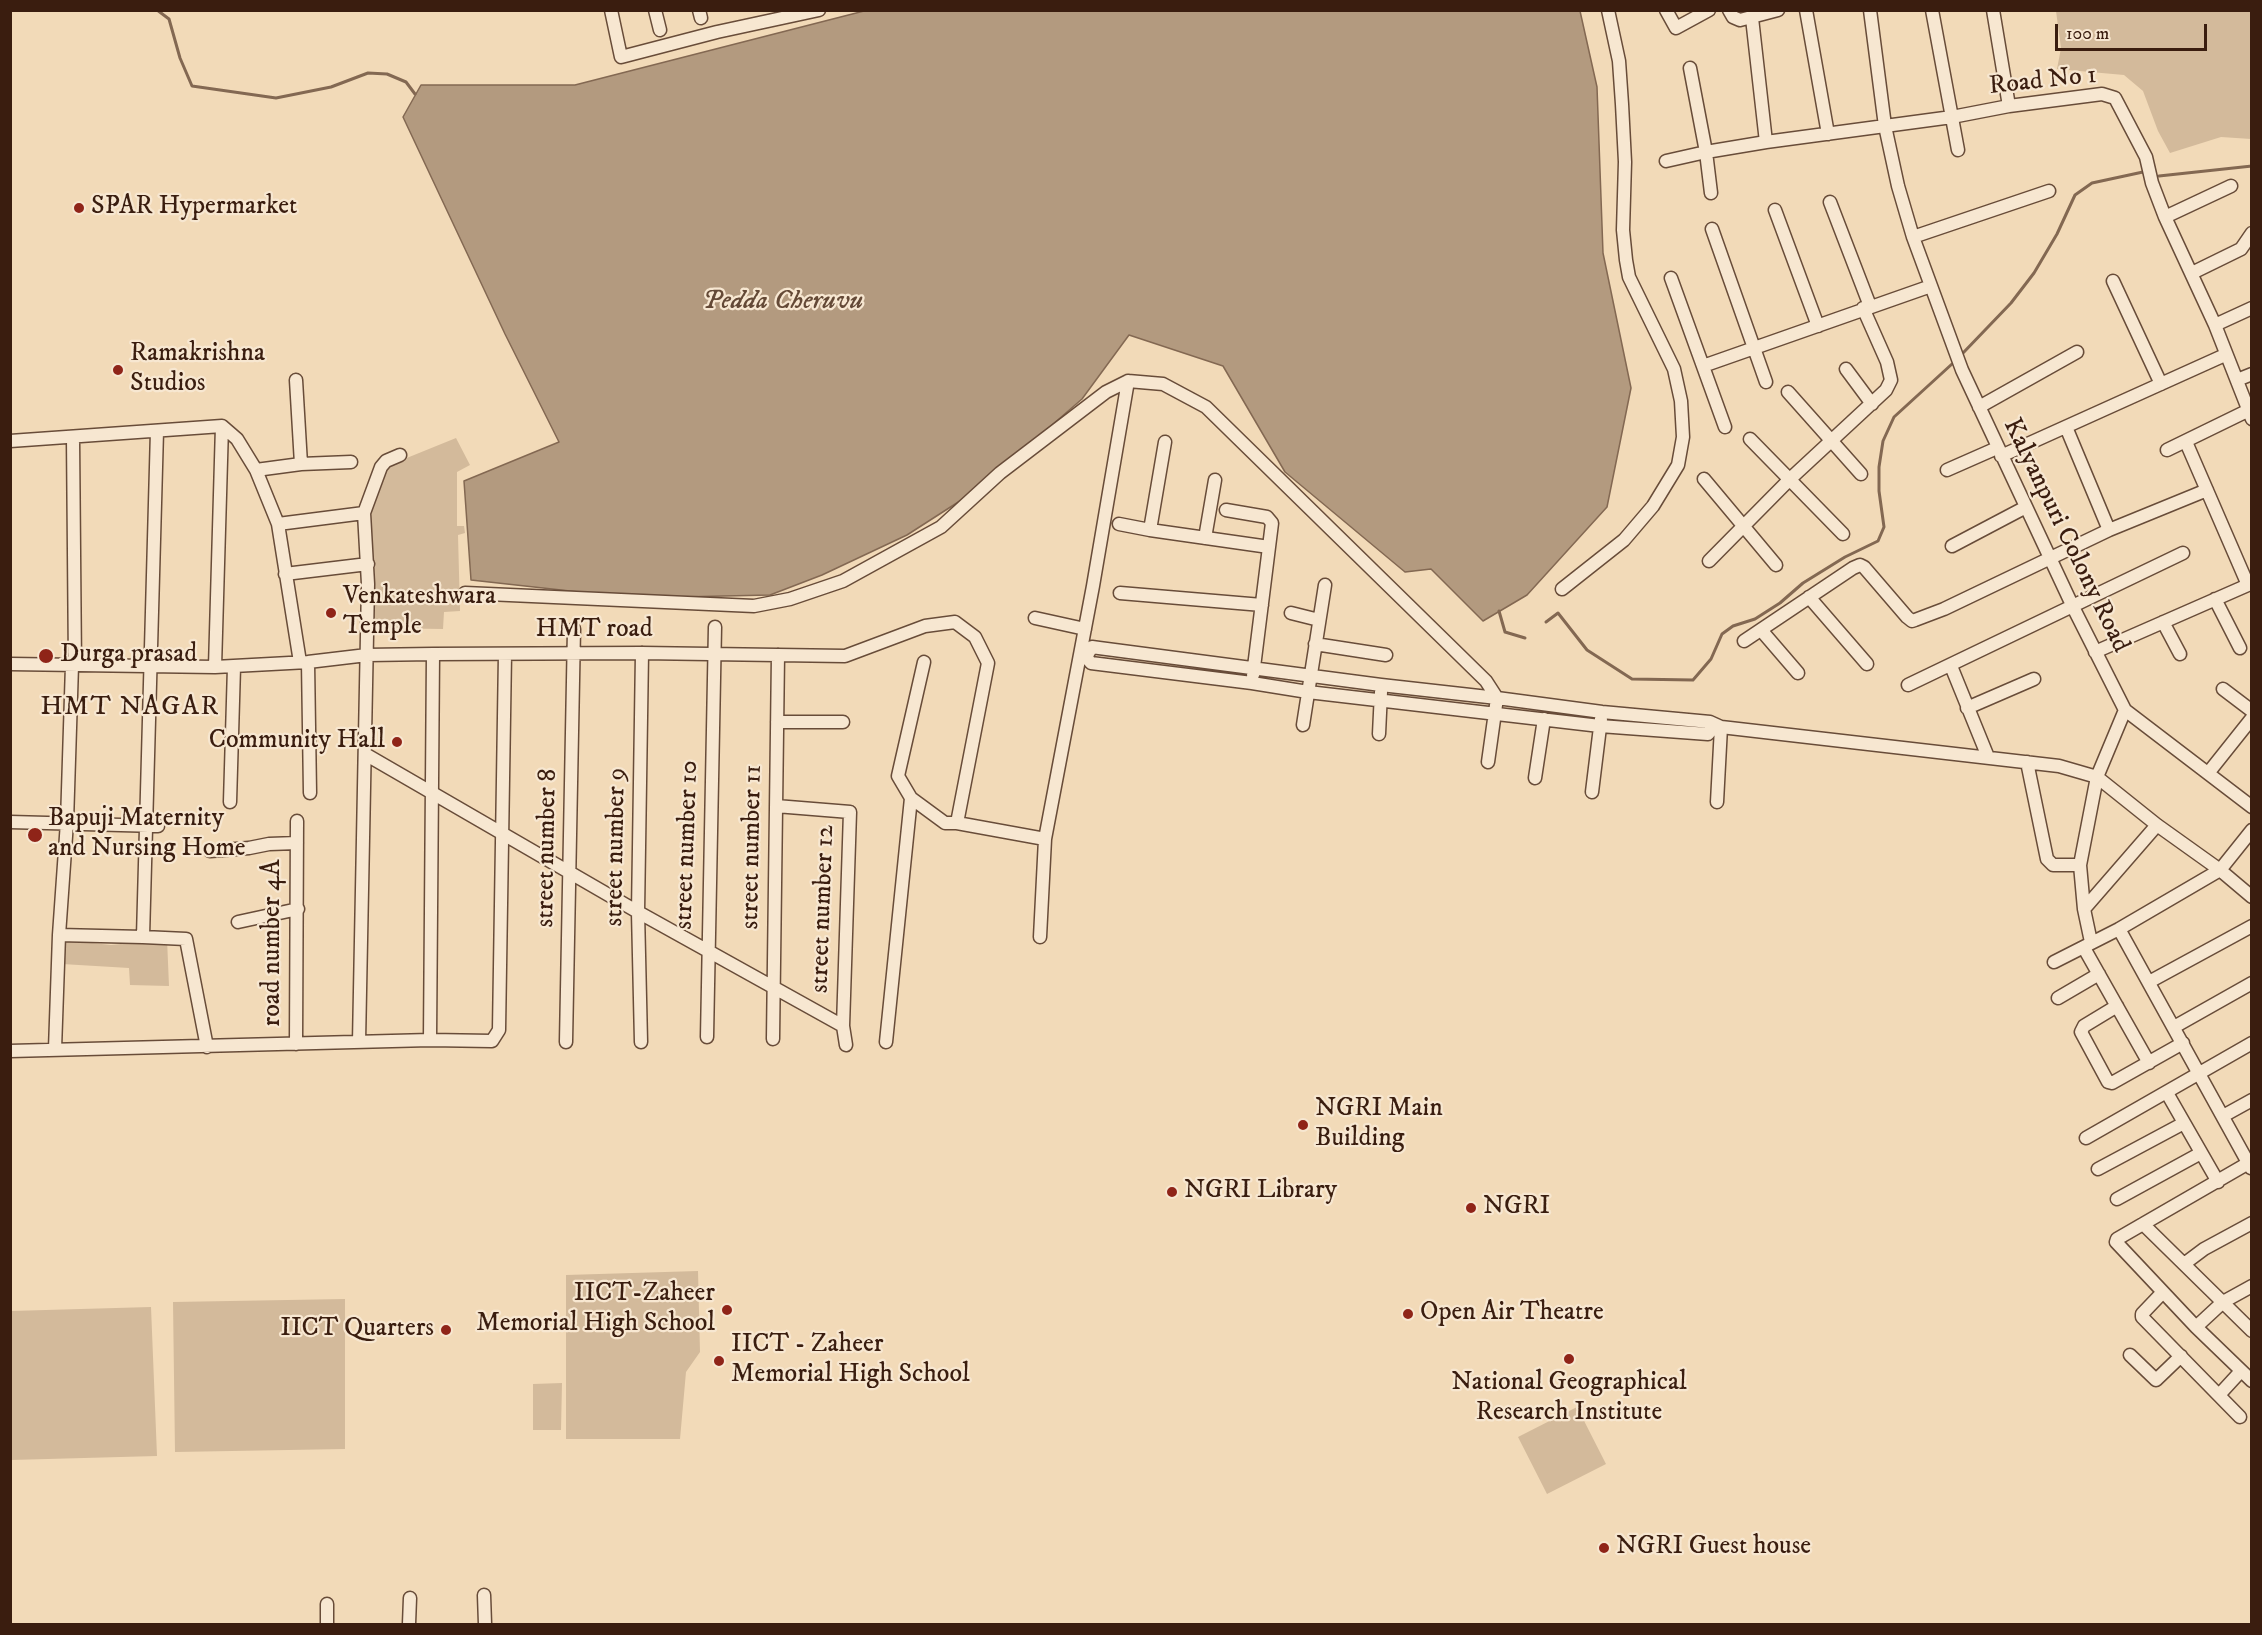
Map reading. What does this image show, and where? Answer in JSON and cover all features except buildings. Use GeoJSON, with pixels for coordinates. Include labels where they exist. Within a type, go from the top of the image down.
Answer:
{"type":"FeatureCollection","features":[{"type":"Feature","properties":{"kind":"street"},"geometry":{"type":"LineString","coordinates":[[611,10],[621,57],[717,32],[819,10]]}},
{"type":"Feature","properties":{"kind":"street"},"geometry":{"type":"LineString","coordinates":[[655,10],[660,30]]}},
{"type":"Feature","properties":{"kind":"street"},"geometry":{"type":"LineString","coordinates":[[1562,588],[1624,540],[1653,506],[1678,465],[1683,437],[1681,401],[1674,369],[1629,277],[1626,260],[1623,230],[1625,162],[1619,61],[1608,10]]}},
{"type":"Feature","properties":{"kind":"street"},"geometry":{"type":"LineString","coordinates":[[1666,10],[1676,28],[1709,10]]}},
{"type":"Feature","properties":{"kind":"street"},"geometry":{"type":"LineString","coordinates":[[1729,10],[1740,20],[1775,11]]}},
{"type":"Feature","properties":{"kind":"street"},"geometry":{"type":"LineString","coordinates":[[1806,10],[1828,134]]}},
{"type":"Feature","properties":{"kind":"street","name":"Kalyanpuri Colony Road"},"geometry":{"type":"LineString","coordinates":[[1870,10],[1886,126],[1898,186],[1913,237],[1953,347],[1999,452],[2125,710]]}},
{"type":"Feature","properties":{"kind":"street"},"geometry":{"type":"LineString","coordinates":[[1932,10],[1958,150]]}},
{"type":"Feature","properties":{"kind":"street"},"geometry":{"type":"LineString","coordinates":[[1993,10],[2008,106]]}},
{"type":"Feature","properties":{"kind":"street"},"geometry":{"type":"LineString","coordinates":[[1752,18],[1766,142]]}},
{"type":"Feature","properties":{"kind":"street"},"geometry":{"type":"LineString","coordinates":[[1690,68],[1712,193]]}},
{"type":"Feature","properties":{"kind":"street","name":"Road No 1"},"geometry":{"type":"LineString","coordinates":[[1666,161],[1766,142],[1952,117],[2008,106],[2102,94],[2115,98],[2121,105],[2146,157],[2152,183],[2165,217],[2215,325],[2249,415]]}},
{"type":"Feature","properties":{"kind":"street"},"geometry":{"type":"LineString","coordinates":[[2165,217],[2231,186]]}},
{"type":"Feature","properties":{"kind":"street"},"geometry":{"type":"LineString","coordinates":[[1913,237],[2049,191]]}},
{"type":"Feature","properties":{"kind":"street"},"geometry":{"type":"LineString","coordinates":[[1709,561],[1790,479],[1872,404],[1886,390],[1891,380],[1887,362],[1830,202]]}},
{"type":"Feature","properties":{"kind":"street"},"geometry":{"type":"LineString","coordinates":[[1775,210],[1818,326]]}},
{"type":"Feature","properties":{"kind":"street"},"geometry":{"type":"LineString","coordinates":[[1712,229],[1766,382]]}},
{"type":"Feature","properties":{"kind":"street"},"geometry":{"type":"LineString","coordinates":[[2192,273],[2241,249],[2252,233]]}},
{"type":"Feature","properties":{"kind":"street"},"geometry":{"type":"LineString","coordinates":[[1671,278],[1725,427]]}},
{"type":"Feature","properties":{"kind":"street"},"geometry":{"type":"LineString","coordinates":[[2113,281],[2161,384]]}},
{"type":"Feature","properties":{"kind":"street"},"geometry":{"type":"LineString","coordinates":[[1703,366],[1931,286]]}},
{"type":"Feature","properties":{"kind":"street"},"geometry":{"type":"LineString","coordinates":[[2215,325],[2252,308]]}},
{"type":"Feature","properties":{"kind":"street"},"geometry":{"type":"LineString","coordinates":[[1979,407],[2077,352]]}},
{"type":"Feature","properties":{"kind":"street"},"geometry":{"type":"LineString","coordinates":[[1947,470],[2067,427],[2225,355]]}},
{"type":"Feature","properties":{"kind":"street"},"geometry":{"type":"LineString","coordinates":[[1846,369],[1872,404]]}},
{"type":"Feature","properties":{"kind":"street"},"geometry":{"type":"LineString","coordinates":[[2237,380],[2252,374]]}},
{"type":"Feature","properties":{"kind":"street"},"geometry":{"type":"LineString","coordinates":[[296,380],[301,464]]}},
{"type":"Feature","properties":{"kind":"street"},"geometry":{"type":"LineString","coordinates":[[1040,936],[1045,838],[1085,629],[1128,381]]}},
{"type":"Feature","properties":{"kind":"street"},"geometry":{"type":"LineString","coordinates":[[465,593],[754,606],[790,598],[843,581],[941,527],[1000,472],[1106,392],[1128,381],[1163,384],[1206,406],[1486,681],[1497,698],[1488,762]]}},
{"type":"Feature","properties":{"kind":"street"},"geometry":{"type":"LineString","coordinates":[[1788,392],[1861,474]]}},
{"type":"Feature","properties":{"kind":"street"},"geometry":{"type":"LineString","coordinates":[[2167,450],[2249,415]]}},
{"type":"Feature","properties":{"kind":"street"},"geometry":{"type":"LineString","coordinates":[[215,667],[222,426]]}},
{"type":"Feature","properties":{"kind":"street"},"geometry":{"type":"LineString","coordinates":[[10,441],[222,426],[237,439],[256,470],[278,524],[285,574],[304,662],[310,793]]}},
{"type":"Feature","properties":{"kind":"street"},"geometry":{"type":"LineString","coordinates":[[2067,427],[2109,530]]}},
{"type":"Feature","properties":{"kind":"street"},"geometry":{"type":"LineString","coordinates":[[143,937],[152,826],[151,665],[157,431]]}},
{"type":"Feature","properties":{"kind":"street"},"geometry":{"type":"LineString","coordinates":[[55,1048],[74,665],[73,438]]}},
{"type":"Feature","properties":{"kind":"street"},"geometry":{"type":"LineString","coordinates":[[1750,439],[1843,534]]}},
{"type":"Feature","properties":{"kind":"street"},"geometry":{"type":"LineString","coordinates":[[1150,530],[1165,442]]}},
{"type":"Feature","properties":{"kind":"street"},"geometry":{"type":"LineString","coordinates":[[2095,652],[2248,585],[2186,442]]}},
{"type":"Feature","properties":{"kind":"street"},"geometry":{"type":"LineString","coordinates":[[359,1042],[368,564],[364,513],[381,467],[386,461],[400,455]]}},
{"type":"Feature","properties":{"kind":"street"},"geometry":{"type":"LineString","coordinates":[[256,470],[301,464],[351,462]]}},
{"type":"Feature","properties":{"kind":"street"},"geometry":{"type":"LineString","coordinates":[[1704,479],[1776,565]]}},
{"type":"Feature","properties":{"kind":"street"},"geometry":{"type":"LineString","coordinates":[[1205,538],[1215,480]]}},
{"type":"Feature","properties":{"kind":"street"},"geometry":{"type":"LineString","coordinates":[[1744,641],[1860,565],[1911,621],[1944,609],[2109,530],[2206,490]]}},
{"type":"Feature","properties":{"kind":"street"},"geometry":{"type":"LineString","coordinates":[[1952,546],[2026,507]]}},
{"type":"Feature","properties":{"kind":"street"},"geometry":{"type":"LineString","coordinates":[[1226,510],[1270,520],[1269,548],[1252,683]]}},
{"type":"Feature","properties":{"kind":"street"},"geometry":{"type":"LineString","coordinates":[[278,524],[364,513]]}},
{"type":"Feature","properties":{"kind":"street"},"geometry":{"type":"LineString","coordinates":[[1119,524],[1269,548]]}},
{"type":"Feature","properties":{"kind":"street"},"geometry":{"type":"LineString","coordinates":[[1908,685],[2183,553]]}},
{"type":"Feature","properties":{"kind":"street"},"geometry":{"type":"LineString","coordinates":[[285,574],[368,564]]}},
{"type":"Feature","properties":{"kind":"street"},"geometry":{"type":"LineString","coordinates":[[1303,725],[1325,585]]}},
{"type":"Feature","properties":{"kind":"street"},"geometry":{"type":"LineString","coordinates":[[1120,593],[1262,605]]}},
{"type":"Feature","properties":{"kind":"street"},"geometry":{"type":"LineString","coordinates":[[1809,597],[1867,664]]}},
{"type":"Feature","properties":{"kind":"street"},"geometry":{"type":"LineString","coordinates":[[2215,599],[2240,648]]}},
{"type":"Feature","properties":{"kind":"street"},"geometry":{"type":"LineString","coordinates":[[1291,613],[1319,620]]}},
{"type":"Feature","properties":{"kind":"street"},"geometry":{"type":"LineString","coordinates":[[1035,618],[1085,629]]}},
{"type":"Feature","properties":{"kind":"street","name":"HMT road"},"geometry":{"type":"LineString","coordinates":[[10,664],[215,667],[367,656],[433,654],[642,653],[845,656],[925,626],[955,622],[975,637],[988,663],[957,823]]}},
{"type":"Feature","properties":{"kind":"street"},"geometry":{"type":"LineString","coordinates":[[2163,622],[2180,654]]}},
{"type":"Feature","properties":{"kind":"street","name":"street number 10"},"geometry":{"type":"LineString","coordinates":[[707,1037],[715,627]]}},
{"type":"Feature","properties":{"kind":"street","name":"street number 8"},"geometry":{"type":"LineString","coordinates":[[567,1042],[574,629]]}},
{"type":"Feature","properties":{"kind":"street"},"geometry":{"type":"LineString","coordinates":[[1761,630],[1798,673]]}},
{"type":"Feature","properties":{"kind":"street"},"geometry":{"type":"LineString","coordinates":[[1315,644],[1386,655]]}},
{"type":"Feature","properties":{"kind":"street"},"geometry":{"type":"LineString","coordinates":[[1718,726],[1708,734],[1600,726],[1308,692],[1091,663],[1086,657],[1092,647],[1602,712],[1710,722],[1718,726],[2059,765],[2097,777],[2252,897]]}},
{"type":"Feature","properties":{"kind":"street","name":"street number 9"},"geometry":{"type":"LineString","coordinates":[[641,1042],[638,912],[642,653]]}},
{"type":"Feature","properties":{"kind":"street"},"geometry":{"type":"LineString","coordinates":[[430,1040],[430,791],[433,654]]}},
{"type":"Feature","properties":{"kind":"street"},"geometry":{"type":"LineString","coordinates":[[10,1051],[55,1048],[207,1047],[430,1040],[492,1041],[499,1030],[506,654]]}},
{"type":"Feature","properties":{"kind":"street"},"geometry":{"type":"LineString","coordinates":[[1144,670],[1146,654]]}},
{"type":"Feature","properties":{"kind":"street","name":"street number 11"},"geometry":{"type":"LineString","coordinates":[[773,1038],[778,656]]}},
{"type":"Feature","properties":{"kind":"street"},"geometry":{"type":"LineString","coordinates":[[924,662],[898,776],[911,798],[945,823],[1045,838]]}},
{"type":"Feature","properties":{"kind":"street"},"geometry":{"type":"LineString","coordinates":[[230,802],[234,666]]}},
{"type":"Feature","properties":{"kind":"street"},"geometry":{"type":"LineString","coordinates":[[1951,666],[1988,757]]}},
{"type":"Feature","properties":{"kind":"street"},"geometry":{"type":"LineString","coordinates":[[1968,708],[2034,679]]}},
{"type":"Feature","properties":{"kind":"street"},"geometry":{"type":"LineString","coordinates":[[1378,734],[1381,685]]}},
{"type":"Feature","properties":{"kind":"street"},"geometry":{"type":"LineString","coordinates":[[2223,689],[2252,711]]}},
{"type":"Feature","properties":{"kind":"street"},"geometry":{"type":"LineString","coordinates":[[2149,1063],[2099,974],[2087,945],[2080,865],[2097,777],[2125,710],[2252,807]]}},
{"type":"Feature","properties":{"kind":"street"},"geometry":{"type":"LineString","coordinates":[[1592,792],[1602,712]]}},
{"type":"Feature","properties":{"kind":"street"},"geometry":{"type":"LineString","coordinates":[[2209,772],[2252,718]]}},
{"type":"Feature","properties":{"kind":"street"},"geometry":{"type":"LineString","coordinates":[[1535,778],[1544,719]]}},
{"type":"Feature","properties":{"kind":"street"},"geometry":{"type":"LineString","coordinates":[[777,722],[843,722]]}},
{"type":"Feature","properties":{"kind":"street"},"geometry":{"type":"LineString","coordinates":[[1717,802],[1718,726]]}},
{"type":"Feature","properties":{"kind":"street"},"geometry":{"type":"LineString","coordinates":[[365,754],[638,912],[843,1026]]}},
{"type":"Feature","properties":{"kind":"street"},"geometry":{"type":"LineString","coordinates":[[2027,762],[2047,859],[2053,865],[2080,865]]}},
{"type":"Feature","properties":{"kind":"street"},"geometry":{"type":"LineString","coordinates":[[886,1042],[911,798]]}},
{"type":"Feature","properties":{"kind":"street","name":"street number 12"},"geometry":{"type":"LineString","coordinates":[[776,806],[850,812],[843,1026],[846,1045]]}},
{"type":"Feature","properties":{"kind":"street","name":"road number 4A"},"geometry":{"type":"LineString","coordinates":[[296,1044],[297,821]]}},
{"type":"Feature","properties":{"kind":"street"},"geometry":{"type":"LineString","coordinates":[[10,822],[152,826]]}},
{"type":"Feature","properties":{"kind":"street"},"geometry":{"type":"LineString","coordinates":[[2084,909],[2157,825]]}},
{"type":"Feature","properties":{"kind":"street"},"geometry":{"type":"LineString","coordinates":[[2054,962],[2119,929],[2220,870],[2252,830]]}},
{"type":"Feature","properties":{"kind":"street"},"geometry":{"type":"LineString","coordinates":[[210,851],[297,843]]}},
{"type":"Feature","properties":{"kind":"street"},"geometry":{"type":"LineString","coordinates":[[238,922],[298,909]]}},
{"type":"Feature","properties":{"kind":"street"},"geometry":{"type":"LineString","coordinates":[[2149,982],[2252,926]]}},
{"type":"Feature","properties":{"kind":"street"},"geometry":{"type":"LineString","coordinates":[[2119,929],[2250,1164],[2117,1239],[2116,1242],[2196,1327],[2252,1381]]}},
{"type":"Feature","properties":{"kind":"street"},"geometry":{"type":"LineString","coordinates":[[59,935],[186,939],[207,1047]]}},
{"type":"Feature","properties":{"kind":"street"},"geometry":{"type":"LineString","coordinates":[[2058,998],[2099,974]]}},
{"type":"Feature","properties":{"kind":"street"},"geometry":{"type":"LineString","coordinates":[[2174,1027],[2252,983]]}},
{"type":"Feature","properties":{"kind":"street"},"geometry":{"type":"LineString","coordinates":[[2117,1006],[2084,1026],[2081,1032],[2105,1080],[2112,1083],[2183,1043]]}},
{"type":"Feature","properties":{"kind":"street"},"geometry":{"type":"LineString","coordinates":[[2086,1138],[2252,1043]]}},
{"type":"Feature","properties":{"kind":"street"},"geometry":{"type":"LineString","coordinates":[[2167,1093],[2218,1182]]}},
{"type":"Feature","properties":{"kind":"street"},"geometry":{"type":"LineString","coordinates":[[2223,1116],[2252,1100]]}},
{"type":"Feature","properties":{"kind":"street"},"geometry":{"type":"LineString","coordinates":[[2098,1169],[2184,1123]]}},
{"type":"Feature","properties":{"kind":"street"},"geometry":{"type":"LineString","coordinates":[[2117,1199],[2201,1153]]}},
{"type":"Feature","properties":{"kind":"street"},"geometry":{"type":"LineString","coordinates":[[2184,1264],[2204,1249],[2252,1223]]}},
{"type":"Feature","properties":{"kind":"street"},"geometry":{"type":"LineString","coordinates":[[2143,1224],[2252,1331]]}},
{"type":"Feature","properties":{"kind":"street"},"geometry":{"type":"LineString","coordinates":[[2196,1327],[2223,1302],[2252,1286]]}},
{"type":"Feature","properties":{"kind":"street"},"geometry":{"type":"LineString","coordinates":[[2163,1292],[2142,1314],[2142,1317],[2240,1417]]}},
{"type":"Feature","properties":{"kind":"street"},"geometry":{"type":"LineString","coordinates":[[2130,1355],[2156,1380],[2181,1356]]}},
{"type":"Feature","properties":{"kind":"street"},"geometry":{"type":"LineString","coordinates":[[2219,1395],[2241,1371]]}},
{"type":"Feature","properties":{"kind":"street"},"geometry":{"type":"LineString","coordinates":[[484,1595],[485,1624]]}},
{"type":"Feature","properties":{"kind":"street"},"geometry":{"type":"LineString","coordinates":[[410,1598],[410,1624]]}},
{"type":"Feature","properties":{"kind":"street"},"geometry":{"type":"LineString","coordinates":[[327,1604],[327,1624]]}},
{"type":"Feature","properties":{"kind":"shaded area"},"geometry":{"type":"Polygon","coordinates":[[[2056,11],[2251,11],[2251,139],[2221,137],[2170,153],[2158,131],[2143,91],[2124,75],[2057,69],[2061,48],[2056,11]]]}},
{"type":"Feature","properties":{"kind":"shaded area"},"geometry":{"type":"Polygon","coordinates":[[[456,438],[470,465],[457,472],[457,526],[464,526],[465,533],[458,535],[460,611],[444,612],[443,629],[374,628],[371,510],[387,466],[456,438]]]}},
{"type":"Feature","properties":{"kind":"shaded area"},"geometry":{"type":"Polygon","coordinates":[[[167,939],[169,986],[130,985],[129,968],[62,964],[65,940],[111,945],[167,939]]]}},
{"type":"Feature","properties":{"kind":"shaded area"},"geometry":{"type":"Polygon","coordinates":[[[698,1271],[700,1352],[686,1372],[680,1439],[566,1439],[566,1275],[698,1271]]]}},
{"type":"Feature","properties":{"kind":"shaded area"},"geometry":{"type":"Polygon","coordinates":[[[345,1299],[345,1449],[175,1452],[173,1302],[345,1299]]]}},
{"type":"Feature","properties":{"kind":"shaded area"},"geometry":{"type":"Polygon","coordinates":[[[151,1307],[157,1456],[11,1460],[11,1311],[151,1307]]]}},
{"type":"Feature","properties":{"kind":"shaded area"},"geometry":{"type":"Polygon","coordinates":[[[562,1383],[561,1430],[533,1430],[533,1384],[562,1383]]]}},
{"type":"Feature","properties":{"kind":"shaded area"},"geometry":{"type":"Polygon","coordinates":[[[1577,1407],[1606,1464],[1547,1494],[1518,1437],[1577,1407]]]}},
{"type":"Feature","properties":{"kind":"water","name":"Pedda Cheruvu"},"geometry":{"type":"Polygon","coordinates":[[[864,11],[1580,11],[1597,87],[1603,253],[1631,388],[1607,507],[1527,595],[1483,621],[1431,569],[1405,572],[1285,472],[1223,366],[1129,335],[1082,399],[977,490],[907,535],[822,575],[770,595],[633,598],[471,580],[464,481],[559,442],[505,334],[403,117],[421,85],[575,85],[864,11]]]}},
{"type":"Feature","properties":{"kind":"waterway"},"geometry":{"type":"LineString","coordinates":[[157,10],[169,19],[180,58],[192,86],[276,98],[331,87],[368,73],[387,74],[406,82],[415,94]]}},
{"type":"Feature","properties":{"kind":"waterway"},"geometry":{"type":"LineString","coordinates":[[2159,176],[2252,166]]}},
{"type":"Feature","properties":{"kind":"waterway"},"geometry":{"type":"LineString","coordinates":[[1963,353],[2011,303],[2034,273],[2057,234],[2075,195],[2092,183],[2143,172]]}},
{"type":"Feature","properties":{"kind":"waterway"},"geometry":{"type":"LineString","coordinates":[[1546,622],[1558,613],[1587,650],[1632,679],[1693,680],[1711,659],[1722,634],[1733,626],[1755,619],[1780,603],[1803,583],[1845,557],[1878,541],[1884,527],[1879,491],[1879,467],[1883,441],[1894,417],[1952,364]]}},
{"type":"Feature","properties":{"kind":"waterway"},"geometry":{"type":"LineString","coordinates":[[1499,611],[1505,632],[1525,638]]}},
{"type":"Feature","properties":{"kind":"place","name":"SPAR Hypermarket"},"geometry":{"type":"Point","coordinates":[79,208]}},
{"type":"Feature","properties":{"kind":"place","name":"Ramakrishna Studios"},"geometry":{"type":"Point","coordinates":[118,370]}},
{"type":"Feature","properties":{"kind":"place","name":"Venkateshwara Temple"},"geometry":{"type":"Point","coordinates":[331,613]}},
{"type":"Feature","properties":{"kind":"place","name":"Durga prasad"},"geometry":{"type":"Point","coordinates":[46,656]}},
{"type":"Feature","properties":{"kind":"place","name":"Community Hall"},"geometry":{"type":"Point","coordinates":[397,742]}},
{"type":"Feature","properties":{"kind":"place","name":"Bapuji Maternity and Nursing Home"},"geometry":{"type":"Point","coordinates":[35,835]}},
{"type":"Feature","properties":{"kind":"place","name":"NGRI Main Building"},"geometry":{"type":"Point","coordinates":[1303,1125]}},
{"type":"Feature","properties":{"kind":"place","name":"NGRI Library"},"geometry":{"type":"Point","coordinates":[1172,1192]}},
{"type":"Feature","properties":{"kind":"place","name":"NGRI"},"geometry":{"type":"Point","coordinates":[1471,1208]}},
{"type":"Feature","properties":{"kind":"place","name":"IICT-Zaheer Memorial High School"},"geometry":{"type":"Point","coordinates":[727,1310]}},
{"type":"Feature","properties":{"kind":"place","name":"Open Air Theatre"},"geometry":{"type":"Point","coordinates":[1408,1314]}},
{"type":"Feature","properties":{"kind":"place","name":"IICT Quarters"},"geometry":{"type":"Point","coordinates":[446,1330]}},
{"type":"Feature","properties":{"kind":"place","name":"National Geographical Research Institute"},"geometry":{"type":"Point","coordinates":[1569,1359]}},
{"type":"Feature","properties":{"kind":"place","name":"IICT - Zaheer Memorial High School"},"geometry":{"type":"Point","coordinates":[719,1361]}},
{"type":"Feature","properties":{"kind":"place","name":"NGRI Guest house"},"geometry":{"type":"Point","coordinates":[1604,1548]}},
{"type":"Feature","properties":{"kind":"district","name":"HMT NAGAR"},"geometry":{"type":"Point","coordinates":[130,708]}}]}
